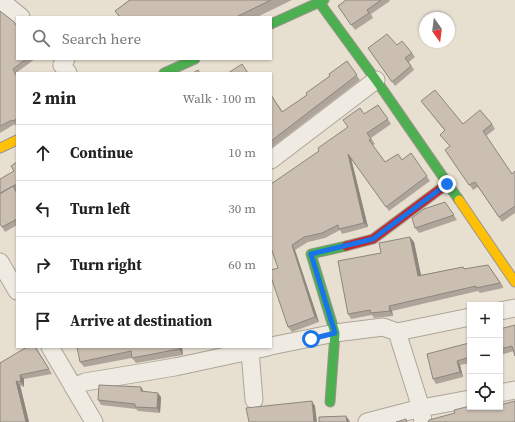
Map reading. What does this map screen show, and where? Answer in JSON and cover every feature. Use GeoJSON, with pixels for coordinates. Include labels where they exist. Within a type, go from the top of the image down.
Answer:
{"type":"FeatureCollection","features":[{"type":"Feature","properties":{"kind":"street"},"geometry":{"type":"LineString","coordinates":[[0,0],[20,16]]}},
{"type":"Feature","properties":{"kind":"street"},"geometry":{"type":"LineString","coordinates":[[272,24],[321,1],[515,282]]}},
{"type":"Feature","properties":{"kind":"street"},"geometry":{"type":"LineString","coordinates":[[65,60],[62,65],[67,72]]}},
{"type":"Feature","properties":{"kind":"street"},"geometry":{"type":"LineString","coordinates":[[166,72],[193,60]]}},
{"type":"Feature","properties":{"kind":"street"},"geometry":{"type":"LineString","coordinates":[[272,159],[376,80]]}},
{"type":"Feature","properties":{"kind":"street"},"geometry":{"type":"LineString","coordinates":[[0,148],[16,140]]}},
{"type":"Feature","properties":{"kind":"street"},"geometry":{"type":"LineString","coordinates":[[330,402],[335,333],[311,254],[373,239],[447,184]]}},
{"type":"Feature","properties":{"kind":"street"},"geometry":{"type":"LineString","coordinates":[[0,262],[16,289]]}},
{"type":"Feature","properties":{"kind":"street"},"geometry":{"type":"LineString","coordinates":[[503,310],[515,308]]}},
{"type":"Feature","properties":{"kind":"street"},"geometry":{"type":"LineString","coordinates":[[272,347],[335,333],[383,327],[398,332],[467,318]]}},
{"type":"Feature","properties":{"kind":"street"},"geometry":{"type":"LineString","coordinates":[[398,332],[422,415]]}},
{"type":"Feature","properties":{"kind":"street"},"geometry":{"type":"LineString","coordinates":[[51,348],[94,422]]}},
{"type":"Feature","properties":{"kind":"street"},"geometry":{"type":"LineString","coordinates":[[73,386],[85,382],[175,367],[263,348]]}},
{"type":"Feature","properties":{"kind":"street"},"geometry":{"type":"LineString","coordinates":[[250,350],[254,400]]}},
{"type":"Feature","properties":{"kind":"street"},"geometry":{"type":"LineString","coordinates":[[503,392],[515,390]]}},
{"type":"Feature","properties":{"kind":"street"},"geometry":{"type":"LineString","coordinates":[[367,422],[422,415],[467,399]]}},
{"type":"Feature","properties":{"kind":"building"},"geometry":{"type":"Polygon","coordinates":[[[130,0],[271,0],[238,16],[119,16],[115,11],[130,0]]]}},
{"type":"Feature","properties":{"kind":"building"},"geometry":{"type":"Polygon","coordinates":[[[346,0],[381,0],[367,10],[369,13],[351,25],[338,6],[346,0]]]}},
{"type":"Feature","properties":{"kind":"building"},"geometry":{"type":"Polygon","coordinates":[[[0,11],[16,25],[16,60],[25,60],[13,69],[16,75],[16,120],[0,126],[0,11]]]}},
{"type":"Feature","properties":{"kind":"building"},"geometry":{"type":"Polygon","coordinates":[[[387,34],[397,45],[402,41],[412,53],[405,58],[411,66],[392,82],[368,48],[387,34]]]}},
{"type":"Feature","properties":{"kind":"building"},"geometry":{"type":"Polygon","coordinates":[[[347,61],[357,75],[272,140],[272,97],[282,112],[307,95],[306,93],[330,76],[329,74],[347,61]]]}},
{"type":"Feature","properties":{"kind":"building"},"geometry":{"type":"Polygon","coordinates":[[[242,64],[247,72],[230,72],[242,64]]]}},
{"type":"Feature","properties":{"kind":"building"},"geometry":{"type":"Polygon","coordinates":[[[435,90],[463,124],[480,110],[492,124],[483,131],[512,174],[515,171],[515,206],[499,217],[475,182],[469,185],[445,150],[450,146],[440,135],[445,130],[421,101],[435,90]]]}},
{"type":"Feature","properties":{"kind":"building"},"geometry":{"type":"Polygon","coordinates":[[[378,105],[388,119],[367,133],[371,139],[369,140],[385,162],[398,154],[402,160],[411,153],[427,176],[386,207],[348,154],[364,223],[339,229],[338,225],[322,233],[304,237],[292,245],[315,317],[288,327],[272,280],[272,270],[278,268],[272,251],[272,183],[319,151],[318,148],[348,127],[343,120],[360,108],[364,114],[378,105]]]}},
{"type":"Feature","properties":{"kind":"building"},"geometry":{"type":"Polygon","coordinates":[[[16,163],[16,185],[0,193],[0,179],[14,171],[11,166],[16,163]]]}},
{"type":"Feature","properties":{"kind":"building"},"geometry":{"type":"Polygon","coordinates":[[[13,186],[16,191],[16,220],[2,227],[0,224],[0,194],[13,186]]]}},
{"type":"Feature","properties":{"kind":"building"},"geometry":{"type":"Polygon","coordinates":[[[445,202],[454,215],[415,228],[412,218],[424,209],[445,202]]]}},
{"type":"Feature","properties":{"kind":"building"},"geometry":{"type":"Polygon","coordinates":[[[410,237],[418,276],[463,267],[464,269],[488,265],[500,283],[476,288],[476,286],[389,306],[390,311],[371,313],[370,310],[348,314],[338,261],[381,253],[379,243],[410,237]]]}},
{"type":"Feature","properties":{"kind":"building"},"geometry":{"type":"Polygon","coordinates":[[[515,325],[515,356],[512,346],[503,348],[503,328],[515,325]]]}},
{"type":"Feature","properties":{"kind":"building"},"geometry":{"type":"Polygon","coordinates":[[[467,344],[467,358],[457,361],[460,372],[433,379],[427,354],[467,344]]]}},
{"type":"Feature","properties":{"kind":"building"},"geometry":{"type":"Polygon","coordinates":[[[25,348],[36,348],[49,369],[20,375],[21,382],[16,381],[26,422],[0,422],[0,363],[25,348]]]}},
{"type":"Feature","properties":{"kind":"building"},"geometry":{"type":"Polygon","coordinates":[[[77,348],[179,348],[132,358],[131,351],[80,362],[77,348]]]}},
{"type":"Feature","properties":{"kind":"building"},"geometry":{"type":"Polygon","coordinates":[[[99,385],[141,387],[141,391],[158,393],[157,408],[135,407],[135,404],[98,400],[99,385]]]}},
{"type":"Feature","properties":{"kind":"building"},"geometry":{"type":"Polygon","coordinates":[[[312,401],[314,422],[249,422],[246,408],[312,401]]]}},
{"type":"Feature","properties":{"kind":"building"},"geometry":{"type":"Polygon","coordinates":[[[515,401],[515,422],[428,422],[429,420],[455,413],[454,410],[467,407],[467,410],[503,410],[503,404],[515,401]]]}},
{"type":"Feature","properties":{"kind":"building"},"geometry":{"type":"Polygon","coordinates":[[[346,416],[347,422],[319,422],[319,417],[346,416]]]}},
{"type":"Feature","properties":{"kind":"building"},"geometry":{"type":"Polygon","coordinates":[[[406,419],[407,422],[396,422],[406,419]]]}},
{"type":"Feature","properties":{"kind":"traffic: fast"},"geometry":{"type":"LineString","coordinates":[[272,24],[324,0]]}},
{"type":"Feature","properties":{"kind":"traffic: fast"},"geometry":{"type":"LineString","coordinates":[[319,2],[376,80],[459,200]]}},
{"type":"Feature","properties":{"kind":"traffic: fast"},"geometry":{"type":"LineString","coordinates":[[166,72],[193,60]]}},
{"type":"Feature","properties":{"kind":"traffic: fast"},"geometry":{"type":"LineString","coordinates":[[330,402],[335,333],[311,254],[346,246]]}},
{"type":"Feature","properties":{"kind":"traffic: slow"},"geometry":{"type":"LineString","coordinates":[[0,148],[16,140]]}},
{"type":"Feature","properties":{"kind":"traffic: slow"},"geometry":{"type":"LineString","coordinates":[[459,200],[515,282]]}},
{"type":"Feature","properties":{"kind":"traffic: jam"},"geometry":{"type":"LineString","coordinates":[[346,246],[373,239],[447,184]]}},
{"type":"Feature","properties":{"kind":"route"},"geometry":{"type":"LineString","coordinates":[[311,339],[335,333],[311,254],[373,239],[447,184]]}}]}
